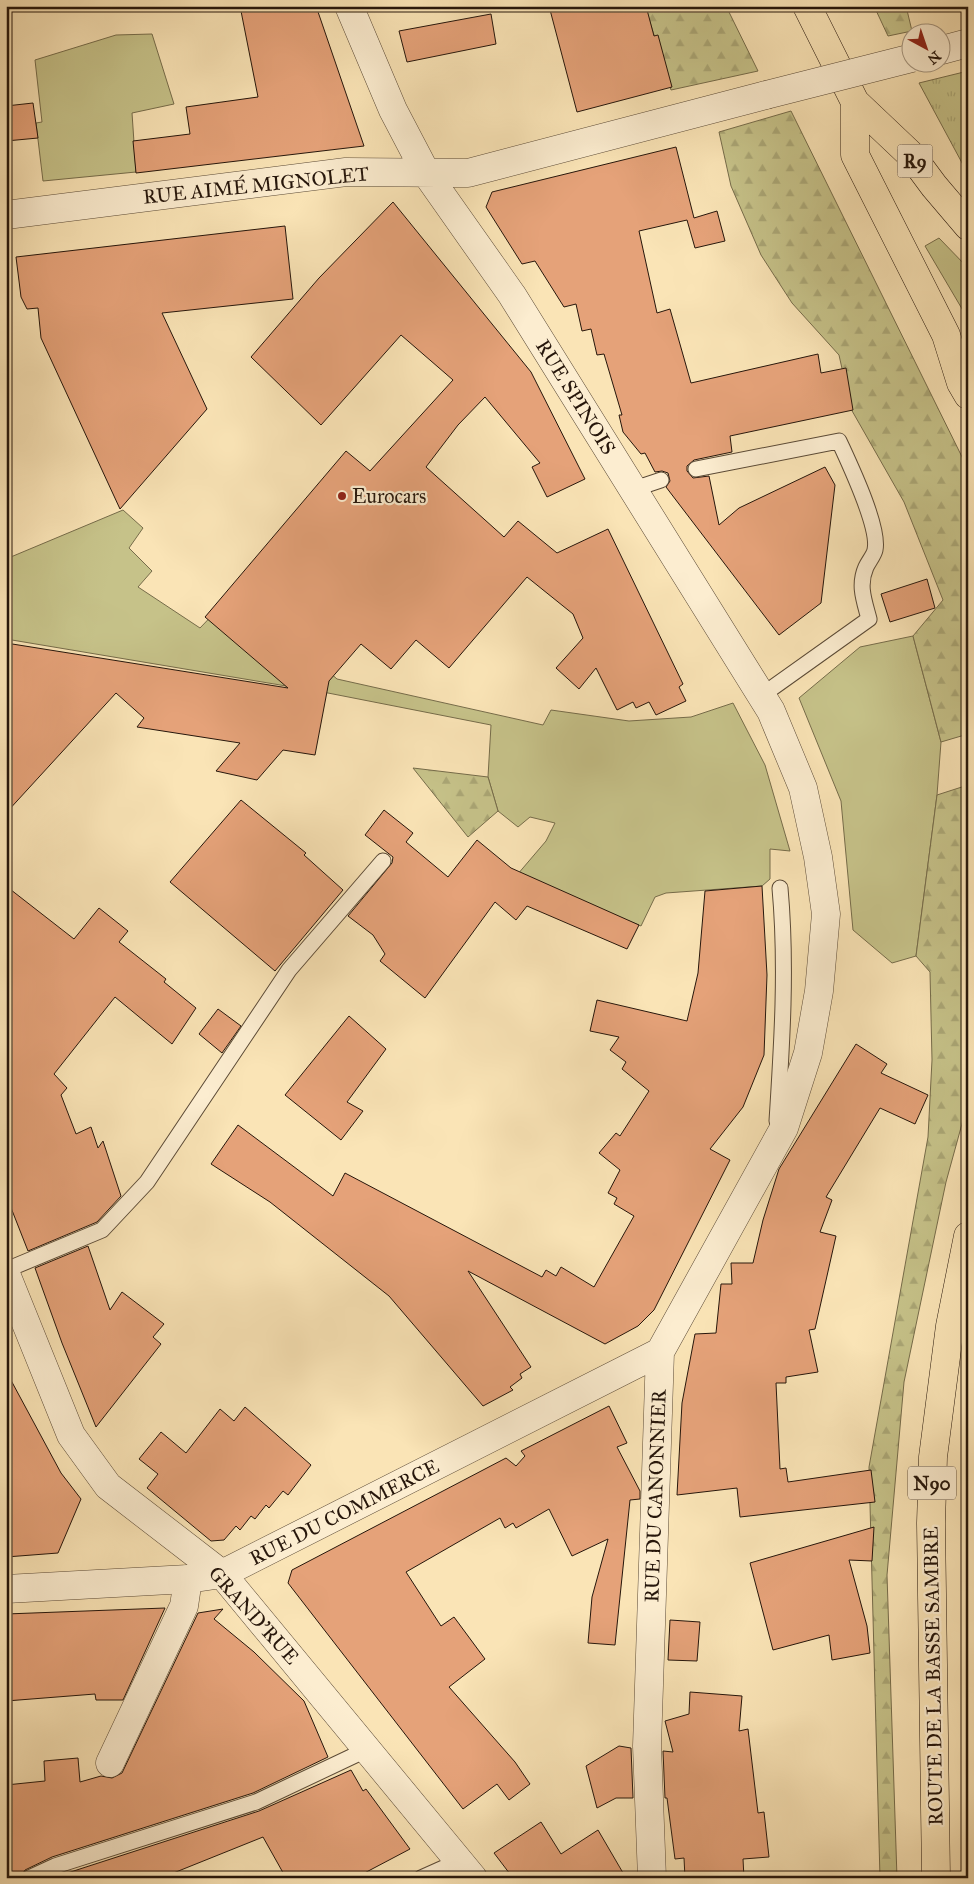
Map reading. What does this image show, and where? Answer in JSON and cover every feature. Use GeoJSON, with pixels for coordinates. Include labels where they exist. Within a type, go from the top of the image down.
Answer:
{"type":"FeatureCollection","features":[{"type":"Feature","properties":{"kind":"highway","name":"R9"},"geometry":{"type":"LineString","coordinates":[[807,6],[855,102],[911,155],[968,226]]}},
{"type":"Feature","properties":{"kind":"highway"},"geometry":{"type":"LineString","coordinates":[[855,102],[855,155],[946,335],[961,383],[968,396]]}},
{"type":"Feature","properties":{"kind":"highway"},"geometry":{"type":"LineString","coordinates":[[946,335],[968,356]]}},
{"type":"Feature","properties":{"kind":"highway","name":"ROUTE DE LA BASSE SAMBRE"},"geometry":{"type":"LineString","coordinates":[[936,1878],[931,1523],[933,1457],[948,1334],[968,1236]]}},
{"type":"Feature","properties":{"kind":"street","name":"RUE SPINOIS"},"geometry":{"type":"LineString","coordinates":[[348,6],[393,110],[426,173],[512,295],[771,711],[803,788]]}},
{"type":"Feature","properties":{"kind":"street"},"geometry":{"type":"LineString","coordinates":[[952,47],[968,43]]}},
{"type":"Feature","properties":{"kind":"street","name":"RUE AIMÉ MIGNOLET"},"geometry":{"type":"LineString","coordinates":[[6,215],[346,172],[468,173],[902,61]]}},
{"type":"Feature","properties":{"kind":"street","name":"RUE DU CANONNIER"},"geometry":{"type":"LineString","coordinates":[[652,1878],[647,1746],[660,1352],[784,1128],[808,1053],[819,991],[826,914],[818,857],[803,788]]}},
{"type":"Feature","properties":{"kind":"street","name":"GRAND'RUE"},"geometry":{"type":"LineString","coordinates":[[6,1272],[71,1436],[108,1486],[222,1574],[466,1869]]}},
{"type":"Feature","properties":{"kind":"street","name":"RUE DU COMMERCE"},"geometry":{"type":"LineString","coordinates":[[6,1589],[188,1579],[222,1574],[660,1352]]}},
{"type":"Feature","properties":{"kind":"street","name":"GRAND'RUE"},"geometry":{"type":"LineString","coordinates":[[110,1763],[184,1606],[188,1579]]}},
{"type":"Feature","properties":{"kind":"lane"},"geometry":{"type":"LineString","coordinates":[[696,469],[839,441],[860,489],[872,525],[876,550],[866,568],[861,589],[869,618],[761,696]]}},
{"type":"Feature","properties":{"kind":"lane"},"geometry":{"type":"LineString","coordinates":[[634,490],[661,480]]}},
{"type":"Feature","properties":{"kind":"lane"},"geometry":{"type":"LineString","coordinates":[[6,1272],[102,1230],[147,1182],[289,970],[383,861]]}},
{"type":"Feature","properties":{"kind":"lane","name":"RUE DU CANONNIER"},"geometry":{"type":"LineString","coordinates":[[776,1143],[783,1015],[784,936],[780,888]]}},
{"type":"Feature","properties":{"kind":"lane"},"geometry":{"type":"LineString","coordinates":[[29,1878],[55,1866],[256,1802],[368,1749]]}},
{"type":"Feature","properties":{"kind":"lane"},"geometry":{"type":"LineString","coordinates":[[421,1878],[466,1869]]}},
{"type":"Feature","properties":{"kind":"green space"},"geometry":{"type":"Polygon","coordinates":[[[645,6],[726,6],[758,71],[671,90],[645,6]]]}},
{"type":"Feature","properties":{"kind":"green space"},"geometry":{"type":"Polygon","coordinates":[[[874,6],[906,6],[910,22],[902,22],[902,33],[888,36],[874,6]]]}},
{"type":"Feature","properties":{"kind":"green space"},"geometry":{"type":"Polygon","coordinates":[[[152,34],[174,104],[132,113],[136,172],[43,181],[36,123],[42,122],[35,60],[116,35],[152,34]]]}},
{"type":"Feature","properties":{"kind":"green space"},"geometry":{"type":"Polygon","coordinates":[[[968,71],[968,174],[919,83],[968,71]]]}},
{"type":"Feature","properties":{"kind":"green space"},"geometry":{"type":"Polygon","coordinates":[[[791,111],[968,469],[968,734],[941,742],[913,636],[943,600],[904,502],[851,409],[839,355],[792,303],[761,255],[731,186],[719,132],[791,111]]]}},
{"type":"Feature","properties":{"kind":"green space"},"geometry":{"type":"Polygon","coordinates":[[[939,238],[968,268],[968,319],[925,246],[939,238]]]}},
{"type":"Feature","properties":{"kind":"green space"},"geometry":{"type":"Polygon","coordinates":[[[123,510],[143,528],[129,548],[152,571],[138,587],[200,628],[222,605],[286,634],[337,679],[543,725],[551,710],[629,721],[691,717],[733,703],[765,765],[790,851],[770,849],[770,879],[762,886],[666,893],[655,897],[641,926],[517,875],[546,841],[555,823],[530,817],[518,827],[498,811],[488,777],[491,725],[328,693],[6,639],[6,559],[123,510]]]}},
{"type":"Feature","properties":{"kind":"green space"},"geometry":{"type":"Polygon","coordinates":[[[913,636],[941,742],[937,795],[916,956],[892,963],[853,930],[841,801],[799,698],[860,647],[913,636]]]}},
{"type":"Feature","properties":{"kind":"green space"},"geometry":{"type":"Polygon","coordinates":[[[413,768],[488,777],[498,811],[468,837],[413,768]]]}},
{"type":"Feature","properties":{"kind":"green space"},"geometry":{"type":"Polygon","coordinates":[[[968,785],[968,1102],[946,1182],[904,1382],[887,1575],[897,1878],[880,1878],[869,1467],[928,1137],[932,1060],[930,972],[916,956],[937,795],[968,785]]]}},
{"type":"Feature","properties":{"kind":"building"},"geometry":{"type":"Polygon","coordinates":[[[240,6],[316,6],[364,146],[136,173],[133,141],[190,134],[186,107],[258,97],[240,6]]]}},
{"type":"Feature","properties":{"kind":"building"},"geometry":{"type":"Polygon","coordinates":[[[549,6],[646,6],[654,36],[658,35],[672,87],[577,112],[549,6]]]}},
{"type":"Feature","properties":{"kind":"building"},"geometry":{"type":"Polygon","coordinates":[[[491,14],[496,44],[407,62],[399,31],[491,14]]]}},
{"type":"Feature","properties":{"kind":"building"},"geometry":{"type":"Polygon","coordinates":[[[33,103],[38,138],[6,141],[6,106],[33,103]]]}},
{"type":"Feature","properties":{"kind":"building"},"geometry":{"type":"Polygon","coordinates":[[[676,147],[694,218],[717,211],[725,241],[695,248],[687,220],[639,231],[657,313],[670,309],[691,383],[818,354],[821,373],[846,368],[853,410],[730,436],[732,452],[694,460],[687,466],[687,471],[693,478],[709,476],[719,525],[739,508],[825,467],[835,485],[821,603],[779,635],[666,487],[670,481],[668,473],[662,471],[655,472],[645,453],[641,454],[623,432],[619,415],[622,415],[604,354],[597,355],[591,329],[582,331],[576,304],[564,307],[535,261],[522,264],[486,207],[492,192],[676,147]]]}},
{"type":"Feature","properties":{"kind":"building"},"geometry":{"type":"Polygon","coordinates":[[[393,202],[531,372],[585,479],[547,497],[532,467],[540,463],[485,397],[458,425],[426,467],[504,537],[518,521],[557,553],[608,529],[683,684],[679,687],[686,701],[656,715],[649,702],[636,708],[633,702],[617,710],[596,668],[579,689],[556,668],[583,638],[573,614],[527,577],[449,668],[416,640],[391,669],[361,644],[329,681],[315,755],[283,750],[257,780],[216,771],[240,743],[137,727],[144,718],[116,693],[6,813],[6,643],[288,688],[205,617],[346,451],[370,471],[453,380],[401,335],[321,425],[251,357],[319,278],[393,202]]]}},
{"type":"Feature","properties":{"kind":"building"},"geometry":{"type":"Polygon","coordinates":[[[285,226],[293,299],[162,313],[207,409],[120,509],[41,338],[38,308],[27,309],[21,297],[16,257],[285,226]]]}},
{"type":"Feature","properties":{"kind":"building"},"geometry":{"type":"Polygon","coordinates":[[[927,579],[935,608],[890,622],[881,594],[927,579]]]}},
{"type":"Feature","properties":{"kind":"building"},"geometry":{"type":"Polygon","coordinates":[[[241,800],[306,853],[304,855],[343,890],[275,971],[170,882],[241,800]]]}},
{"type":"Feature","properties":{"kind":"building"},"geometry":{"type":"Polygon","coordinates":[[[384,810],[413,833],[406,842],[448,877],[477,840],[511,868],[639,925],[627,949],[527,906],[516,920],[495,902],[425,998],[380,961],[385,954],[373,935],[348,916],[392,863],[393,857],[365,835],[384,810]]]}},
{"type":"Feature","properties":{"kind":"building"},"geometry":{"type":"Polygon","coordinates":[[[6,886],[74,939],[99,908],[128,931],[119,942],[166,979],[164,982],[196,1008],[172,1044],[115,997],[54,1074],[67,1088],[61,1095],[76,1134],[91,1127],[98,1148],[103,1141],[121,1196],[97,1222],[28,1251],[6,1195],[6,886]]]}},
{"type":"Feature","properties":{"kind":"building"},"geometry":{"type":"Polygon","coordinates":[[[762,886],[767,975],[764,1055],[743,1107],[710,1149],[730,1160],[654,1310],[638,1326],[605,1344],[468,1271],[531,1367],[520,1374],[522,1378],[510,1387],[513,1390],[483,1406],[389,1296],[270,1202],[211,1164],[238,1125],[333,1196],[345,1173],[542,1277],[546,1270],[556,1276],[561,1267],[594,1287],[634,1216],[614,1204],[617,1198],[608,1193],[620,1170],[599,1153],[616,1133],[620,1136],[649,1091],[622,1069],[626,1062],[610,1050],[619,1037],[590,1031],[597,1000],[687,1021],[698,973],[705,891],[762,886]]]}},
{"type":"Feature","properties":{"kind":"building"},"geometry":{"type":"Polygon","coordinates":[[[218,1009],[241,1026],[222,1053],[199,1034],[218,1009]]]}},
{"type":"Feature","properties":{"kind":"building"},"geometry":{"type":"Polygon","coordinates":[[[349,1016],[386,1049],[347,1102],[363,1111],[341,1140],[285,1095],[349,1016]]]}},
{"type":"Feature","properties":{"kind":"building"},"geometry":{"type":"Polygon","coordinates":[[[856,1044],[887,1064],[881,1073],[928,1095],[915,1124],[880,1108],[826,1197],[832,1200],[820,1232],[836,1236],[815,1329],[809,1330],[818,1372],[786,1377],[786,1383],[776,1383],[780,1469],[786,1468],[788,1482],[871,1470],[875,1502],[740,1517],[737,1488],[677,1495],[682,1403],[695,1334],[716,1333],[721,1284],[732,1284],[731,1263],[753,1263],[763,1220],[779,1169],[856,1044]]]}},
{"type":"Feature","properties":{"kind":"building"},"geometry":{"type":"Polygon","coordinates":[[[88,1246],[110,1310],[122,1292],[164,1324],[153,1337],[161,1344],[96,1427],[62,1343],[35,1268],[88,1246]]]}},
{"type":"Feature","properties":{"kind":"building"},"geometry":{"type":"Polygon","coordinates":[[[6,1371],[61,1473],[81,1499],[58,1553],[6,1557],[6,1371]]]}},
{"type":"Feature","properties":{"kind":"building"},"geometry":{"type":"Polygon","coordinates":[[[609,1406],[627,1443],[617,1447],[640,1491],[640,1499],[630,1500],[615,1645],[588,1643],[592,1597],[608,1539],[572,1556],[549,1509],[516,1528],[513,1523],[505,1528],[500,1518],[406,1572],[441,1626],[454,1617],[485,1659],[449,1687],[515,1762],[530,1784],[509,1800],[497,1784],[463,1809],[288,1583],[292,1570],[506,1458],[516,1466],[525,1456],[521,1451],[609,1406]]]}},
{"type":"Feature","properties":{"kind":"building"},"geometry":{"type":"Polygon","coordinates":[[[245,1407],[311,1465],[288,1495],[283,1491],[269,1508],[266,1505],[255,1519],[251,1516],[240,1530],[236,1526],[224,1540],[211,1541],[147,1488],[158,1474],[139,1459],[161,1432],[186,1453],[220,1409],[234,1421],[245,1407]]]}},
{"type":"Feature","properties":{"kind":"building"},"geometry":{"type":"Polygon","coordinates":[[[874,1527],[872,1561],[849,1560],[867,1626],[870,1653],[832,1660],[829,1635],[773,1650],[750,1563],[874,1527]]]}},
{"type":"Feature","properties":{"kind":"building"},"geometry":{"type":"Polygon","coordinates":[[[165,1608],[123,1700],[96,1700],[95,1694],[6,1701],[6,1614],[165,1608]]]}},
{"type":"Feature","properties":{"kind":"building"},"geometry":{"type":"Polygon","coordinates":[[[223,1609],[214,1619],[254,1652],[304,1701],[328,1757],[253,1793],[52,1857],[25,1870],[20,1878],[6,1878],[6,1785],[45,1781],[44,1761],[78,1758],[80,1782],[101,1776],[112,1778],[122,1773],[198,1613],[223,1609]]]}},
{"type":"Feature","properties":{"kind":"building"},"geometry":{"type":"Polygon","coordinates":[[[670,1620],[700,1622],[697,1661],[668,1660],[670,1620]]]}},
{"type":"Feature","properties":{"kind":"building"},"geometry":{"type":"Polygon","coordinates":[[[690,1692],[742,1696],[739,1731],[748,1729],[758,1813],[764,1812],[769,1857],[743,1859],[744,1878],[685,1878],[684,1858],[675,1859],[667,1798],[665,1798],[663,1751],[673,1752],[665,1721],[689,1714],[690,1692]]]}},
{"type":"Feature","properties":{"kind":"building"},"geometry":{"type":"Polygon","coordinates":[[[619,1746],[631,1748],[633,1798],[616,1798],[597,1808],[586,1766],[619,1746]]]}},
{"type":"Feature","properties":{"kind":"building"},"geometry":{"type":"Polygon","coordinates":[[[351,1770],[363,1791],[366,1789],[410,1849],[355,1878],[286,1878],[263,1837],[161,1878],[52,1878],[259,1811],[351,1770]]]}},
{"type":"Feature","properties":{"kind":"building"},"geometry":{"type":"Polygon","coordinates":[[[541,1822],[561,1854],[598,1830],[626,1878],[513,1878],[494,1853],[541,1822]]]}},
{"type":"Feature","properties":{"kind":"place","name":"Eurocars"},"geometry":{"type":"Point","coordinates":[342,496]}}]}
